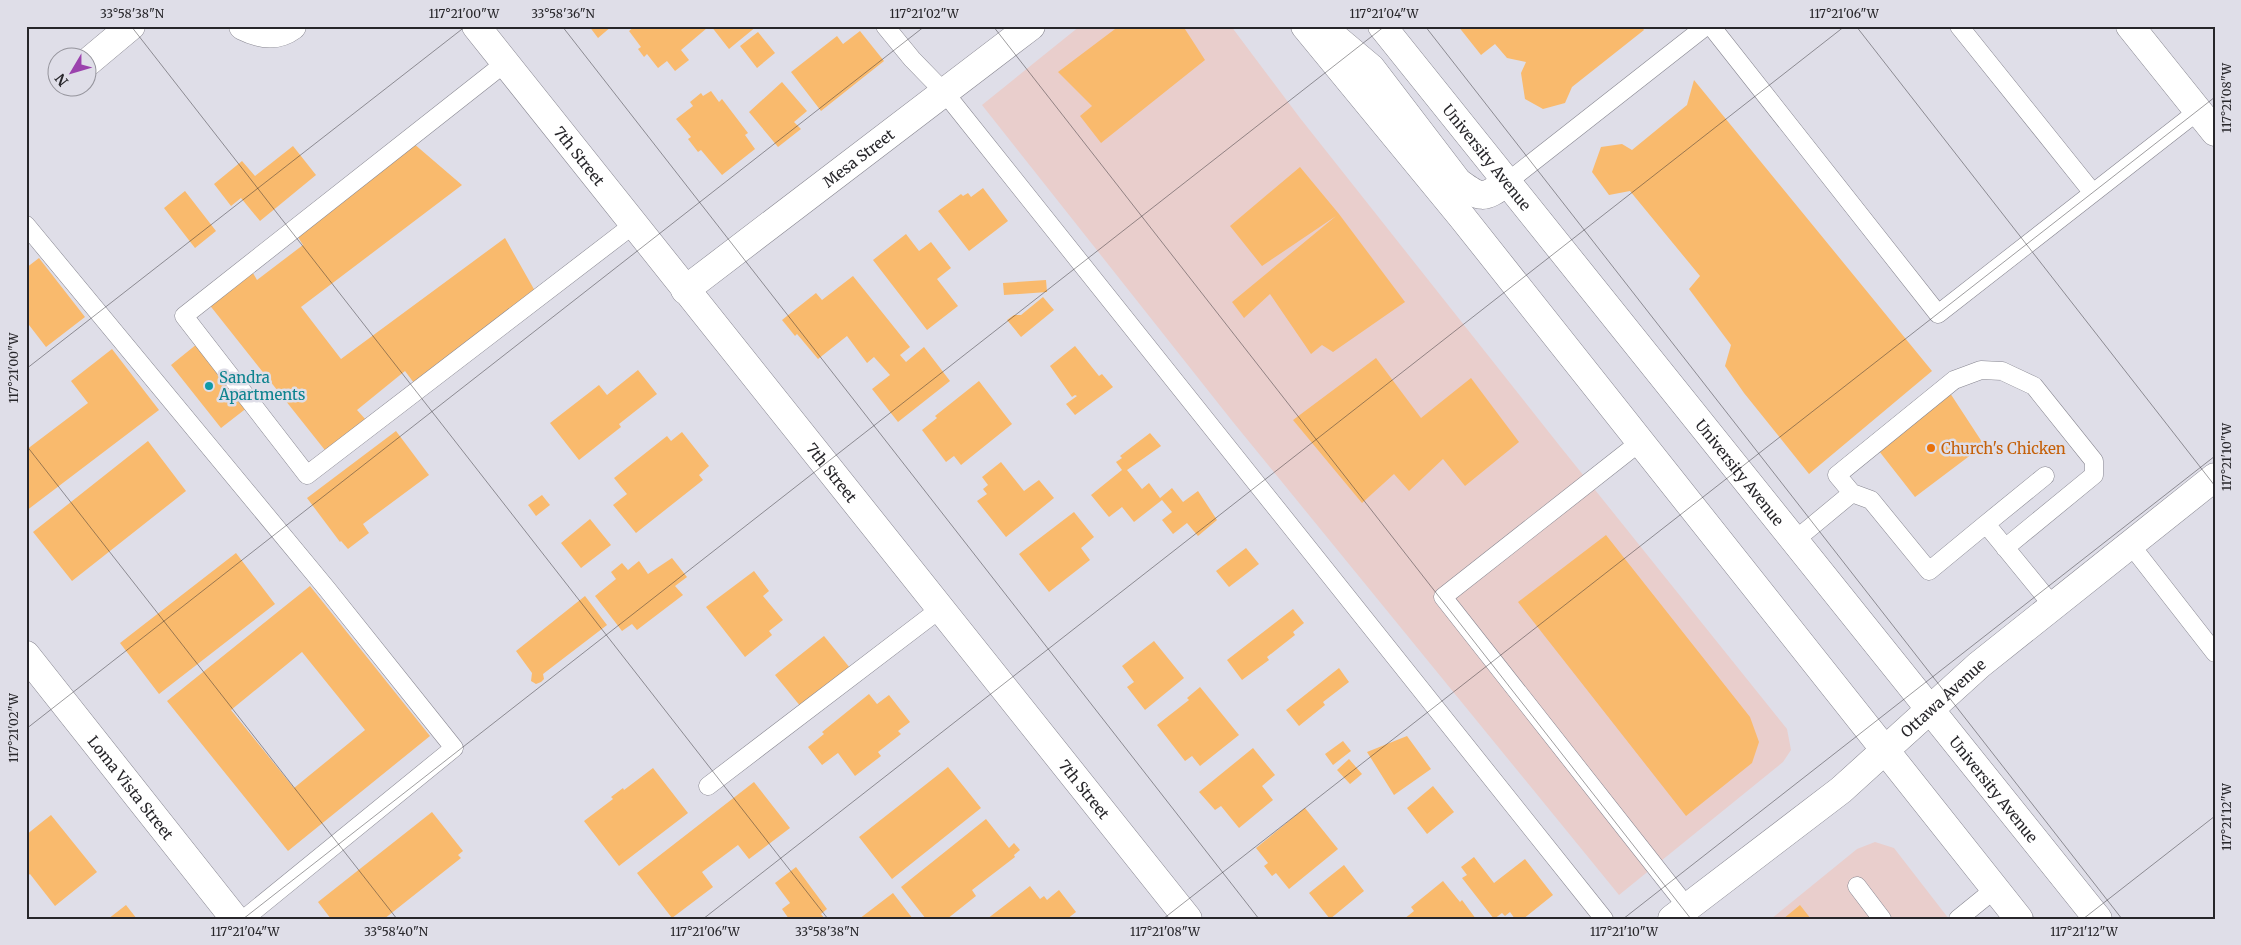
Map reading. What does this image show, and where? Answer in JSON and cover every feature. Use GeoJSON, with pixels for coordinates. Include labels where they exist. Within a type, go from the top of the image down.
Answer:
{"type":"FeatureCollection","features":[{"type":"Feature","properties":{"kind":"street"},"geometry":{"type":"LineString","coordinates":[[98,54],[131,26]]}},
{"type":"Feature","properties":{"kind":"street"},"geometry":{"type":"LineString","coordinates":[[242,26],[255,33],[273,35],[292,26]]}},
{"type":"Feature","properties":{"kind":"street","name":"7th Street"},"geometry":{"type":"LineString","coordinates":[[476,26],[684,290],[1188,919]]}},
{"type":"Feature","properties":{"kind":"street","name":"Mesa Street"},"geometry":{"type":"LineString","coordinates":[[684,290],[1031,26]]}},
{"type":"Feature","properties":{"kind":"street"},"geometry":{"type":"LineString","coordinates":[[1305,26],[1468,225],[2019,919]]}},
{"type":"Feature","properties":{"kind":"street"},"geometry":{"type":"LineString","coordinates":[[1321,26],[1371,68],[1458,182],[1474,194],[1488,195],[1506,183]]}},
{"type":"Feature","properties":{"kind":"street","name":"University Avenue"},"geometry":{"type":"LineString","coordinates":[[1382,26],[2098,919]]}},
{"type":"Feature","properties":{"kind":"street"},"geometry":{"type":"LineString","coordinates":[[2130,26],[2215,132]]}},
{"type":"Feature","properties":{"kind":"street","name":"Ottawa Avenue"},"geometry":{"type":"LineString","coordinates":[[1680,913],[1841,790],[1974,670],[2215,477]]}},
{"type":"Feature","properties":{"kind":"street","name":"Loma Vista Street"},"geometry":{"type":"LineString","coordinates":[[26,655],[235,919]]}},
{"type":"Feature","properties":{"kind":"lane"},"geometry":{"type":"LineString","coordinates":[[885,26],[912,59],[945,93],[1604,919]]}},
{"type":"Feature","properties":{"kind":"lane"},"geometry":{"type":"LineString","coordinates":[[1506,183],[1706,26]]}},
{"type":"Feature","properties":{"kind":"lane"},"geometry":{"type":"LineString","coordinates":[[1711,26],[1938,314],[2198,111]]}},
{"type":"Feature","properties":{"kind":"lane"},"geometry":{"type":"LineString","coordinates":[[1959,26],[2093,193]]}},
{"type":"Feature","properties":{"kind":"lane"},"geometry":{"type":"LineString","coordinates":[[505,63],[184,316],[307,475],[633,225]]}},
{"type":"Feature","properties":{"kind":"lane"},"geometry":{"type":"LineString","coordinates":[[26,225],[327,588],[454,748],[244,919]]}},
{"type":"Feature","properties":{"kind":"lane"},"geometry":{"type":"LineString","coordinates":[[2005,548],[2094,475],[2094,461],[2034,386],[2002,371],[1981,370],[1954,380],[1837,475],[1852,493],[1871,500],[1929,571],[2045,476]]}},
{"type":"Feature","properties":{"kind":"lane"},"geometry":{"type":"LineString","coordinates":[[1640,442],[1443,596],[1680,913]]}},
{"type":"Feature","properties":{"kind":"lane"},"geometry":{"type":"LineString","coordinates":[[1794,541],[1852,493]]}},
{"type":"Feature","properties":{"kind":"lane"},"geometry":{"type":"LineString","coordinates":[[1986,524],[2053,606]]}},
{"type":"Feature","properties":{"kind":"lane"},"geometry":{"type":"LineString","coordinates":[[2130,544],[2215,652]]}},
{"type":"Feature","properties":{"kind":"lane"},"geometry":{"type":"LineString","coordinates":[[708,786],[940,608]]}},
{"type":"Feature","properties":{"kind":"lane"},"geometry":{"type":"LineString","coordinates":[[1857,886],[1882,919]]}},
{"type":"Feature","properties":{"kind":"lane"},"geometry":{"type":"LineString","coordinates":[[1958,919],[1995,889]]}},
{"type":"Feature","properties":{"kind":"shaded area"},"geometry":{"type":"Polygon","coordinates":[[[1080,26],[1231,26],[1300,118],[1787,729],[1791,750],[1783,762],[1619,895],[1233,422],[982,105],[1080,26]]]}},
{"type":"Feature","properties":{"kind":"shaded area"},"geometry":{"type":"Polygon","coordinates":[[[1875,842],[1894,848],[1949,919],[1771,919],[1857,849],[1875,842]]]}},
{"type":"Feature","properties":{"kind":"building"},"geometry":{"type":"Polygon","coordinates":[[[589,26],[612,26],[598,38],[589,26]]]}},
{"type":"Feature","properties":{"kind":"building"},"geometry":{"type":"Polygon","coordinates":[[[635,26],[705,26],[707,28],[681,50],[689,60],[675,71],[667,61],[658,68],[647,54],[644,57],[638,49],[641,47],[629,31],[635,26]]]}},
{"type":"Feature","properties":{"kind":"building"},"geometry":{"type":"Polygon","coordinates":[[[711,26],[757,26],[729,49],[711,26]]]}},
{"type":"Feature","properties":{"kind":"building"},"geometry":{"type":"Polygon","coordinates":[[[1119,26],[1183,26],[1205,60],[1101,143],[1080,116],[1092,106],[1058,72],[1119,26]]]}},
{"type":"Feature","properties":{"kind":"building"},"geometry":{"type":"Polygon","coordinates":[[[1458,26],[1641,26],[1644,30],[1572,87],[1565,103],[1543,109],[1525,99],[1521,73],[1526,62],[1507,58],[1495,44],[1481,55],[1458,26]]]}},
{"type":"Feature","properties":{"kind":"building"},"geometry":{"type":"Polygon","coordinates":[[[860,31],[884,61],[821,111],[791,72],[837,36],[843,44],[860,31]]]}},
{"type":"Feature","properties":{"kind":"building"},"geometry":{"type":"Polygon","coordinates":[[[758,32],[775,53],[757,68],[740,46],[758,32]]]}},
{"type":"Feature","properties":{"kind":"building"},"geometry":{"type":"Polygon","coordinates":[[[1694,80],[1932,371],[1809,474],[1744,393],[1725,366],[1731,345],[1689,289],[1700,276],[1630,191],[1609,195],[1592,172],[1601,147],[1622,144],[1632,150],[1687,105],[1694,80]]]}},
{"type":"Feature","properties":{"kind":"building"},"geometry":{"type":"Polygon","coordinates":[[[782,82],[807,111],[794,122],[801,129],[778,147],[749,112],[782,82]]]}},
{"type":"Feature","properties":{"kind":"building"},"geometry":{"type":"Polygon","coordinates":[[[711,91],[719,102],[722,99],[748,133],[745,135],[755,149],[722,175],[701,150],[698,152],[688,139],[691,137],[676,119],[693,106],[690,102],[701,93],[703,96],[711,91]]]}},
{"type":"Feature","properties":{"kind":"building"},"geometry":{"type":"Polygon","coordinates":[[[413,143],[462,185],[301,307],[341,359],[505,238],[535,291],[414,383],[405,371],[357,410],[367,421],[328,454],[208,303],[250,268],[257,280],[303,245],[296,234],[413,143]]]}},
{"type":"Feature","properties":{"kind":"building"},"geometry":{"type":"Polygon","coordinates":[[[293,146],[316,175],[260,221],[241,198],[231,206],[214,184],[242,161],[255,176],[293,146]]]}},
{"type":"Feature","properties":{"kind":"building"},"geometry":{"type":"Polygon","coordinates":[[[1300,167],[1339,214],[1405,302],[1333,352],[1322,345],[1311,354],[1270,294],[1244,318],[1232,302],[1336,216],[1262,266],[1230,226],[1300,167]]]}},
{"type":"Feature","properties":{"kind":"building"},"geometry":{"type":"Polygon","coordinates":[[[983,188],[1008,221],[969,251],[938,211],[961,194],[963,196],[968,193],[971,197],[983,188]]]}},
{"type":"Feature","properties":{"kind":"building"},"geometry":{"type":"Polygon","coordinates":[[[185,191],[216,231],[195,248],[164,208],[185,191]]]}},
{"type":"Feature","properties":{"kind":"building"},"geometry":{"type":"Polygon","coordinates":[[[906,234],[919,251],[931,242],[951,268],[937,279],[958,306],[927,330],[873,260],[906,234]]]}},
{"type":"Feature","properties":{"kind":"building"},"geometry":{"type":"Polygon","coordinates":[[[39,258],[85,317],[46,347],[29,325],[26,327],[26,268],[39,258]]]}},
{"type":"Feature","properties":{"kind":"building"},"geometry":{"type":"Polygon","coordinates":[[[853,276],[910,347],[900,355],[906,362],[924,347],[950,381],[898,422],[872,389],[890,375],[874,357],[867,363],[847,336],[818,359],[797,334],[795,336],[782,320],[816,293],[822,300],[853,276]]]}},
{"type":"Feature","properties":{"kind":"building"},"geometry":{"type":"Polygon","coordinates":[[[1046,280],[1047,292],[1004,295],[1003,283],[1046,280]]]}},
{"type":"Feature","properties":{"kind":"building"},"geometry":{"type":"Polygon","coordinates":[[[1043,297],[1054,310],[1021,337],[1007,320],[1014,315],[1021,315],[1043,297]]]}},
{"type":"Feature","properties":{"kind":"building","name":"Sandra Apartments"},"geometry":{"type":"Polygon","coordinates":[[[197,344],[248,407],[221,428],[171,365],[197,344]]]}},
{"type":"Feature","properties":{"kind":"building"},"geometry":{"type":"Polygon","coordinates":[[[1075,346],[1099,376],[1102,374],[1113,387],[1075,415],[1066,404],[1077,396],[1072,397],[1050,366],[1075,346]]]}},
{"type":"Feature","properties":{"kind":"building"},"geometry":{"type":"Polygon","coordinates":[[[112,349],[159,410],[26,511],[26,450],[88,403],[71,381],[112,349]]]}},
{"type":"Feature","properties":{"kind":"building"},"geometry":{"type":"Polygon","coordinates":[[[1376,358],[1421,418],[1471,378],[1519,442],[1465,486],[1443,459],[1409,491],[1394,474],[1362,503],[1293,420],[1376,358]]]}},
{"type":"Feature","properties":{"kind":"building"},"geometry":{"type":"Polygon","coordinates":[[[638,370],[657,394],[619,424],[621,427],[579,460],[550,423],[599,385],[607,395],[638,370]]]}},
{"type":"Feature","properties":{"kind":"building"},"geometry":{"type":"Polygon","coordinates":[[[979,381],[1012,424],[961,465],[954,456],[946,462],[922,430],[937,418],[935,416],[979,381]]]}},
{"type":"Feature","properties":{"kind":"building","name":"Church's Chicken"},"geometry":{"type":"Polygon","coordinates":[[[1950,393],[1984,445],[1915,497],[1879,451],[1950,393]]]}},
{"type":"Feature","properties":{"kind":"building"},"geometry":{"type":"Polygon","coordinates":[[[396,431],[429,475],[363,524],[369,533],[348,549],[340,542],[307,498],[396,431]]]}},
{"type":"Feature","properties":{"kind":"building"},"geometry":{"type":"Polygon","coordinates":[[[682,432],[709,466],[699,475],[703,480],[636,533],[613,505],[627,494],[614,478],[667,436],[671,441],[682,432]]]}},
{"type":"Feature","properties":{"kind":"building"},"geometry":{"type":"Polygon","coordinates":[[[1150,433],[1161,446],[1127,470],[1142,489],[1149,483],[1160,498],[1172,488],[1183,502],[1198,491],[1217,520],[1198,536],[1187,523],[1173,534],[1162,520],[1172,512],[1162,500],[1134,522],[1122,507],[1109,517],[1091,495],[1122,470],[1116,462],[1122,458],[1120,456],[1150,433]]]}},
{"type":"Feature","properties":{"kind":"building"},"geometry":{"type":"Polygon","coordinates":[[[148,441],[186,491],[72,581],[33,532],[148,441]]]}},
{"type":"Feature","properties":{"kind":"building"},"geometry":{"type":"Polygon","coordinates":[[[1001,462],[1024,491],[1039,480],[1054,498],[1006,537],[977,501],[987,494],[983,489],[988,485],[982,477],[1001,462]]]}},
{"type":"Feature","properties":{"kind":"building"},"geometry":{"type":"Polygon","coordinates":[[[542,495],[550,505],[536,516],[528,505],[542,495]]]}},
{"type":"Feature","properties":{"kind":"building"},"geometry":{"type":"Polygon","coordinates":[[[1074,512],[1094,537],[1081,548],[1090,560],[1049,592],[1019,554],[1074,512]]]}},
{"type":"Feature","properties":{"kind":"building"},"geometry":{"type":"Polygon","coordinates":[[[590,519],[611,545],[581,568],[561,543],[590,519]]]}},
{"type":"Feature","properties":{"kind":"building"},"geometry":{"type":"Polygon","coordinates":[[[1606,535],[1750,717],[1759,742],[1752,763],[1686,816],[1518,602],[1606,535]]]}},
{"type":"Feature","properties":{"kind":"building"},"geometry":{"type":"Polygon","coordinates":[[[1246,548],[1259,564],[1229,587],[1216,571],[1246,548]]]}},
{"type":"Feature","properties":{"kind":"building"},"geometry":{"type":"Polygon","coordinates":[[[236,553],[275,604],[159,694],[120,643],[236,553]]]}},
{"type":"Feature","properties":{"kind":"building"},"geometry":{"type":"Polygon","coordinates":[[[672,558],[687,577],[675,586],[683,595],[637,630],[632,624],[622,631],[595,596],[616,579],[611,572],[622,563],[628,570],[639,561],[648,574],[672,558]]]}},
{"type":"Feature","properties":{"kind":"building"},"geometry":{"type":"Polygon","coordinates":[[[754,571],[769,591],[763,596],[783,620],[769,631],[772,635],[745,657],[706,607],[754,571]]]}},
{"type":"Feature","properties":{"kind":"building"},"geometry":{"type":"Polygon","coordinates":[[[310,586],[430,736],[288,851],[167,701],[310,586]],[[302,652],[231,710],[294,788],[365,730],[302,652]]]}},
{"type":"Feature","properties":{"kind":"building"},"geometry":{"type":"Polygon","coordinates":[[[585,596],[607,625],[543,674],[544,679],[536,684],[531,681],[532,673],[516,651],[585,596]]]}},
{"type":"Feature","properties":{"kind":"building"},"geometry":{"type":"Polygon","coordinates":[[[1293,609],[1304,623],[1293,632],[1295,635],[1267,657],[1269,660],[1242,680],[1227,660],[1293,609]]]}},
{"type":"Feature","properties":{"kind":"building"},"geometry":{"type":"Polygon","coordinates":[[[824,636],[850,668],[801,707],[775,675],[824,636]]]}},
{"type":"Feature","properties":{"kind":"building"},"geometry":{"type":"Polygon","coordinates":[[[1154,641],[1184,678],[1145,710],[1127,687],[1134,682],[1122,666],[1154,641]]]}},
{"type":"Feature","properties":{"kind":"building"},"geometry":{"type":"Polygon","coordinates":[[[1339,668],[1349,682],[1323,702],[1325,705],[1299,726],[1286,710],[1339,668]]]}},
{"type":"Feature","properties":{"kind":"building"},"geometry":{"type":"Polygon","coordinates":[[[1200,687],[1239,735],[1200,766],[1192,756],[1185,761],[1157,725],[1189,700],[1187,698],[1200,687]]]}},
{"type":"Feature","properties":{"kind":"building"},"geometry":{"type":"Polygon","coordinates":[[[869,694],[877,704],[889,695],[910,722],[898,731],[901,734],[878,752],[881,756],[855,776],[838,753],[822,765],[808,747],[824,734],[822,732],[869,694]]]}},
{"type":"Feature","properties":{"kind":"building"},"geometry":{"type":"Polygon","coordinates":[[[1407,736],[1431,769],[1394,795],[1367,752],[1407,736]]]}},
{"type":"Feature","properties":{"kind":"building"},"geometry":{"type":"Polygon","coordinates":[[[1343,741],[1351,751],[1333,765],[1325,754],[1343,741]]]}},
{"type":"Feature","properties":{"kind":"building"},"geometry":{"type":"Polygon","coordinates":[[[1253,748],[1275,775],[1262,786],[1273,800],[1239,828],[1221,806],[1215,810],[1199,792],[1253,748]]]}},
{"type":"Feature","properties":{"kind":"building"},"geometry":{"type":"Polygon","coordinates":[[[1349,759],[1362,774],[1350,784],[1337,770],[1349,759]]]}},
{"type":"Feature","properties":{"kind":"building"},"geometry":{"type":"Polygon","coordinates":[[[948,767],[981,808],[892,879],[859,837],[948,767]]]}},
{"type":"Feature","properties":{"kind":"building"},"geometry":{"type":"Polygon","coordinates":[[[653,768],[688,813],[619,866],[584,821],[613,799],[611,797],[623,788],[624,790],[653,768]]]}},
{"type":"Feature","properties":{"kind":"building"},"geometry":{"type":"Polygon","coordinates":[[[754,782],[790,828],[749,859],[738,845],[702,872],[713,887],[672,918],[637,873],[754,782]]]}},
{"type":"Feature","properties":{"kind":"building"},"geometry":{"type":"Polygon","coordinates":[[[1433,786],[1454,812],[1427,834],[1407,808],[1433,786]]]}},
{"type":"Feature","properties":{"kind":"building"},"geometry":{"type":"Polygon","coordinates":[[[1305,808],[1338,849],[1289,889],[1276,873],[1272,876],[1264,866],[1268,863],[1256,848],[1305,808]]]}},
{"type":"Feature","properties":{"kind":"building"},"geometry":{"type":"Polygon","coordinates":[[[432,812],[463,851],[458,855],[461,858],[384,919],[331,919],[318,902],[432,812]]]}},
{"type":"Feature","properties":{"kind":"building"},"geometry":{"type":"Polygon","coordinates":[[[51,815],[97,872],[55,906],[30,874],[26,877],[26,835],[51,815]]]}},
{"type":"Feature","properties":{"kind":"building"},"geometry":{"type":"Polygon","coordinates":[[[986,819],[1009,848],[1014,843],[1020,850],[1014,855],[1015,857],[972,890],[976,896],[947,919],[926,919],[901,887],[986,819]]]}},
{"type":"Feature","properties":{"kind":"building"},"geometry":{"type":"Polygon","coordinates":[[[1474,857],[1494,883],[1525,859],[1553,895],[1523,919],[1515,919],[1510,912],[1505,916],[1502,913],[1494,919],[1462,878],[1467,875],[1461,867],[1474,857]]]}},
{"type":"Feature","properties":{"kind":"building"},"geometry":{"type":"Polygon","coordinates":[[[1344,865],[1364,891],[1330,919],[1309,893],[1344,865]]]}},
{"type":"Feature","properties":{"kind":"building"},"geometry":{"type":"Polygon","coordinates":[[[796,867],[827,909],[821,914],[825,919],[789,919],[782,909],[790,903],[775,883],[796,867]]]}},
{"type":"Feature","properties":{"kind":"building"},"geometry":{"type":"Polygon","coordinates":[[[1443,881],[1460,902],[1462,900],[1476,919],[1404,919],[1414,911],[1411,907],[1443,881]]]}},
{"type":"Feature","properties":{"kind":"building"},"geometry":{"type":"Polygon","coordinates":[[[1030,886],[1040,899],[1044,896],[1047,900],[1059,890],[1076,912],[1067,919],[987,919],[1030,886]]]}},
{"type":"Feature","properties":{"kind":"building"},"geometry":{"type":"Polygon","coordinates":[[[893,893],[913,919],[859,919],[893,893]]]}},
{"type":"Feature","properties":{"kind":"building"},"geometry":{"type":"Polygon","coordinates":[[[126,905],[137,919],[108,919],[126,905]]]}},
{"type":"Feature","properties":{"kind":"building"},"geometry":{"type":"Polygon","coordinates":[[[1800,905],[1811,919],[1783,919],[1800,905]]]}},
{"type":"Feature","properties":{"kind":"place","name":"Sandra Apartments"},"geometry":{"type":"Point","coordinates":[209,386]}},
{"type":"Feature","properties":{"kind":"place","name":"Church's Chicken"},"geometry":{"type":"Point","coordinates":[1931,448]}}]}
